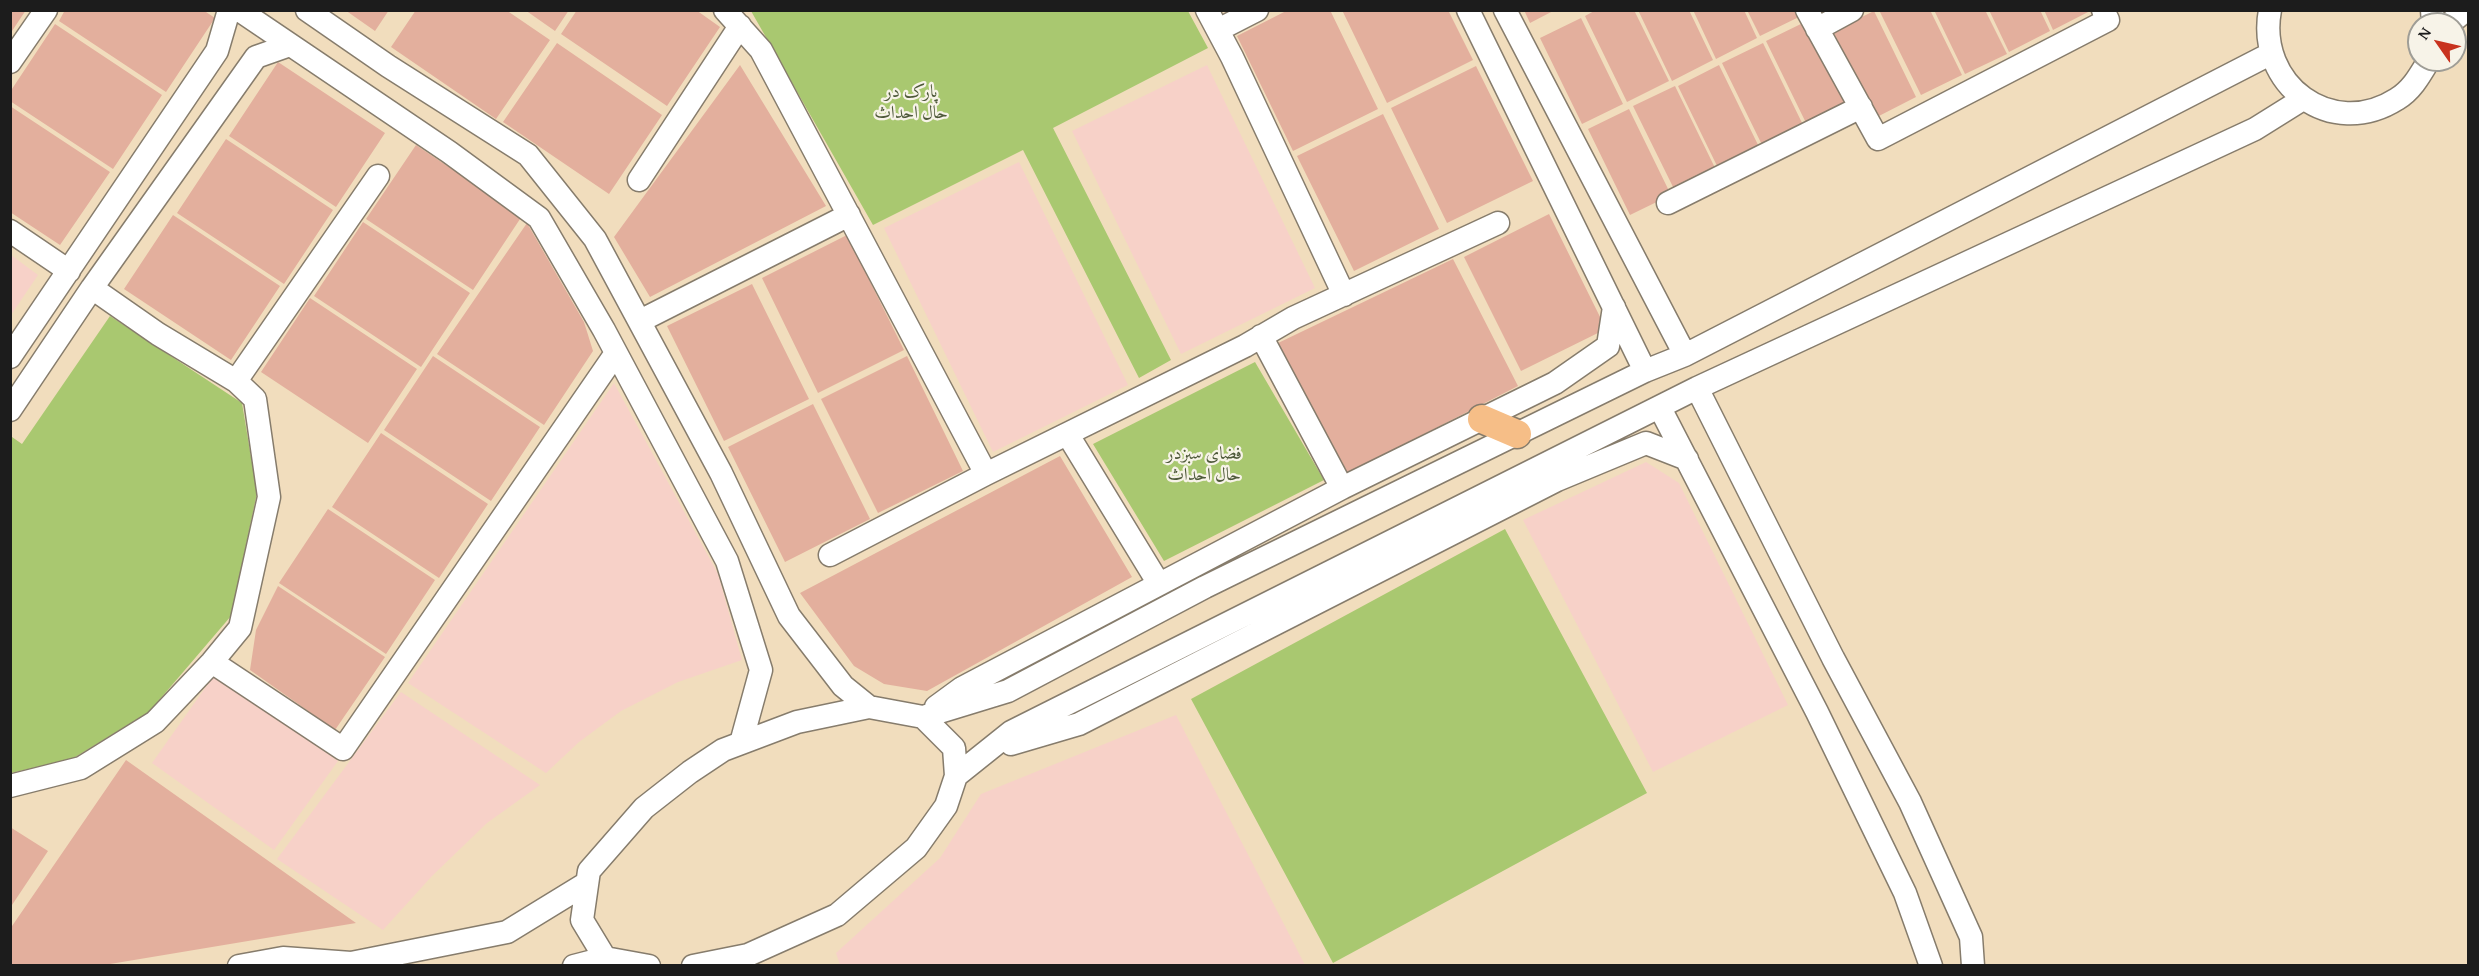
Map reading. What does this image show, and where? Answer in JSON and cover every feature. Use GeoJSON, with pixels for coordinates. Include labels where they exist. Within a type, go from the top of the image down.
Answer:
{"type":"FeatureCollection","features":[{"type":"Feature","properties":{"kind":"main road"},"geometry":{"type":"LineString","coordinates":[[1482,419],[1517,434]]}},
{"type":"Feature","properties":{"kind":"street"},"geometry":{"type":"LineString","coordinates":[[10,62],[46,10]]}},
{"type":"Feature","properties":{"kind":"street"},"geometry":{"type":"LineString","coordinates":[[10,357],[217,51],[229,10]]}},
{"type":"Feature","properties":{"kind":"street"},"geometry":{"type":"LineString","coordinates":[[239,10],[449,152],[538,218],[616,353],[727,561],[760,670],[741,743]]}},
{"type":"Feature","properties":{"kind":"street"},"geometry":{"type":"LineString","coordinates":[[307,10],[388,66],[528,155],[595,239],[722,473],[789,616],[843,686],[868,706]]}},
{"type":"Feature","properties":{"kind":"street"},"geometry":{"type":"LineString","coordinates":[[1257,10],[1213,20],[1344,295]]}},
{"type":"Feature","properties":{"kind":"street"},"geometry":{"type":"LineString","coordinates":[[1468,10],[1645,371]]}},
{"type":"Feature","properties":{"kind":"street"},"geometry":{"type":"LineString","coordinates":[[1504,10],[1685,355]]}},
{"type":"Feature","properties":{"kind":"street"},"geometry":{"type":"LineString","coordinates":[[1852,10],[1812,20],[1878,139],[2108,20],[2103,10]]}},
{"type":"Feature","properties":{"kind":"street"},"geometry":{"type":"LineString","coordinates":[[2270,10],[2267,28],[2270,54],[2283,80],[2303,99],[2326,110],[2351,114],[2376,110],[2398,99],[2416,82],[2421,72]]}},
{"type":"Feature","properties":{"kind":"street"},"geometry":{"type":"LineString","coordinates":[[639,180],[733,19],[761,50],[986,474]]}},
{"type":"Feature","properties":{"kind":"street"},"geometry":{"type":"LineString","coordinates":[[10,410],[92,288],[256,57],[290,45]]}},
{"type":"Feature","properties":{"kind":"street"},"geometry":{"type":"LineString","coordinates":[[616,962],[582,920],[589,871],[644,808],[723,750],[797,722],[868,706],[923,717],[1008,691],[1205,587],[1645,371],[1685,355],[2270,54]]}},
{"type":"Feature","properties":{"kind":"street"},"geometry":{"type":"LineString","coordinates":[[956,776],[1011,732],[1697,388],[2255,129],[2303,99]]}},
{"type":"Feature","properties":{"kind":"street"},"geometry":{"type":"LineString","coordinates":[[1668,203],[1861,107]]}},
{"type":"Feature","properties":{"kind":"street"},"geometry":{"type":"LineString","coordinates":[[158,138],[183,159]]}},
{"type":"Feature","properties":{"kind":"street"},"geometry":{"type":"LineString","coordinates":[[236,381],[378,176]]}},
{"type":"Feature","properties":{"kind":"street"},"geometry":{"type":"LineString","coordinates":[[640,321],[849,215]]}},
{"type":"Feature","properties":{"kind":"street"},"geometry":{"type":"LineString","coordinates":[[830,555],[1293,318],[1498,224]]}},
{"type":"Feature","properties":{"kind":"street"},"geometry":{"type":"LineString","coordinates":[[10,231],[69,271]]}},
{"type":"Feature","properties":{"kind":"street"},"geometry":{"type":"LineString","coordinates":[[10,786],[81,768],[155,722],[212,662],[240,628],[269,497],[255,399],[236,381],[158,334],[92,288]]}},
{"type":"Feature","properties":{"kind":"street"},"geometry":{"type":"LineString","coordinates":[[923,717],[962,688],[1342,488],[1554,383],[1608,346],[1614,307]]}},
{"type":"Feature","properties":{"kind":"street"},"geometry":{"type":"LineString","coordinates":[[1261,336],[1342,488]]}},
{"type":"Feature","properties":{"kind":"street"},"geometry":{"type":"LineString","coordinates":[[212,662],[343,749],[616,353]]}},
{"type":"Feature","properties":{"kind":"street"},"geometry":{"type":"LineString","coordinates":[[1697,388],[1833,658],[1910,802],[1971,938],[1972,966]]}},
{"type":"Feature","properties":{"kind":"street"},"geometry":{"type":"LineString","coordinates":[[1660,408],[1817,712],[1900,882],[1931,966]]}},
{"type":"Feature","properties":{"kind":"street"},"geometry":{"type":"LineString","coordinates":[[1068,435],[1159,585]]}},
{"type":"Feature","properties":{"kind":"street"},"geometry":{"type":"LineString","coordinates":[[984,752],[1079,724],[1557,480],[1646,443],[1687,459]]}},
{"type":"Feature","properties":{"kind":"street"},"geometry":{"type":"LineString","coordinates":[[693,966],[748,955],[837,915],[916,848],[946,806],[956,776],[954,748],[923,717]]}},
{"type":"Feature","properties":{"kind":"street"},"geometry":{"type":"LineString","coordinates":[[239,966],[283,958],[343,964],[507,932],[587,883]]}},
{"type":"Feature","properties":{"kind":"street"},"geometry":{"type":"LineString","coordinates":[[574,966],[616,962],[649,966]]}},
{"type":"Feature","properties":{"kind":"shaded area"},"geometry":{"type":"Polygon","coordinates":[[[1207,65],[1315,288],[1181,354],[1072,131],[1207,65]]]}},
{"type":"Feature","properties":{"kind":"shaded area"},"geometry":{"type":"Polygon","coordinates":[[[1019,162],[1128,385],[993,452],[884,228],[1019,162]]]}},
{"type":"Feature","properties":{"kind":"shaded area"},"geometry":{"type":"Polygon","coordinates":[[[11,255],[38,275],[11,315],[11,255]]]}},
{"type":"Feature","properties":{"kind":"shaded area"},"geometry":{"type":"Polygon","coordinates":[[[614,383],[718,574],[742,660],[678,682],[621,711],[579,742],[546,773],[408,683],[614,383]]]}},
{"type":"Feature","properties":{"kind":"shaded area"},"geometry":{"type":"Polygon","coordinates":[[[1646,462],[1679,483],[1788,705],[1653,772],[1523,520],[1646,462]]]}},
{"type":"Feature","properties":{"kind":"shaded area"},"geometry":{"type":"Polygon","coordinates":[[[215,674],[338,761],[274,850],[152,763],[215,674]]]}},
{"type":"Feature","properties":{"kind":"shaded area"},"geometry":{"type":"Polygon","coordinates":[[[401,692],[540,785],[487,823],[432,876],[383,930],[277,859],[401,692]]]}},
{"type":"Feature","properties":{"kind":"shaded area"},"geometry":{"type":"Polygon","coordinates":[[[1176,715],[1305,965],[840,965],[836,953],[940,858],[981,794],[1176,715]]]}},
{"type":"Feature","properties":{"kind":"green space","name":"پارک در حال احداث"},"geometry":{"type":"Polygon","coordinates":[[[751,11],[1188,11],[1208,48],[1053,128],[1171,360],[1139,378],[1023,150],[873,225],[751,11]]]}},
{"type":"Feature","properties":{"kind":"green space"},"geometry":{"type":"Polygon","coordinates":[[[110,316],[242,403],[257,493],[231,616],[149,712],[72,759],[11,773],[11,439],[12,437],[22,444],[110,316]]]}},
{"type":"Feature","properties":{"kind":"green space","name":"فضای سبزدر حال احداث"},"geometry":{"type":"Polygon","coordinates":[[[1255,362],[1324,480],[1164,561],[1093,444],[1255,362]]]}},
{"type":"Feature","properties":{"kind":"green space"},"geometry":{"type":"Polygon","coordinates":[[[1505,529],[1647,793],[1333,963],[1191,699],[1505,529]]]}},
{"type":"Feature","properties":{"kind":"building"},"geometry":{"type":"Polygon","coordinates":[[[10,10],[26,10],[10,34],[10,10]]]}},
{"type":"Feature","properties":{"kind":"building"},"geometry":{"type":"Polygon","coordinates":[[[65,10],[203,10],[215,18],[166,92],[59,21],[65,10]]]}},
{"type":"Feature","properties":{"kind":"building"},"geometry":{"type":"Polygon","coordinates":[[[345,10],[389,10],[375,31],[345,10]]]}},
{"type":"Feature","properties":{"kind":"building"},"geometry":{"type":"Polygon","coordinates":[[[416,10],[506,10],[550,40],[496,119],[391,47],[416,10]]]}},
{"type":"Feature","properties":{"kind":"building"},"geometry":{"type":"Polygon","coordinates":[[[525,10],[569,10],[555,31],[525,10]]]}},
{"type":"Feature","properties":{"kind":"building"},"geometry":{"type":"Polygon","coordinates":[[[577,10],[696,10],[720,27],[667,106],[561,34],[577,10]]]}},
{"type":"Feature","properties":{"kind":"building"},"geometry":{"type":"Polygon","coordinates":[[[1288,10],[1330,10],[1378,109],[1293,151],[1237,36],[1288,10]]]}},
{"type":"Feature","properties":{"kind":"building"},"geometry":{"type":"Polygon","coordinates":[[[1342,10],[1448,10],[1473,60],[1387,103],[1342,10]]]}},
{"type":"Feature","properties":{"kind":"building"},"geometry":{"type":"Polygon","coordinates":[[[1524,10],[1555,10],[1530,23],[1524,10]]]}},
{"type":"Feature","properties":{"kind":"building"},"geometry":{"type":"Polygon","coordinates":[[[1596,10],[1634,10],[1669,81],[1627,102],[1585,16],[1596,10]]]}},
{"type":"Feature","properties":{"kind":"building"},"geometry":{"type":"Polygon","coordinates":[[[1638,10],[1689,10],[1713,60],[1672,81],[1638,10]]]}},
{"type":"Feature","properties":{"kind":"building"},"geometry":{"type":"Polygon","coordinates":[[[1693,10],[1744,10],[1757,38],[1716,59],[1693,10]]]}},
{"type":"Feature","properties":{"kind":"building"},"geometry":{"type":"Polygon","coordinates":[[[1747,10],[1798,10],[1801,16],[1760,36],[1747,10]]]}},
{"type":"Feature","properties":{"kind":"building"},"geometry":{"type":"Polygon","coordinates":[[[1879,10],[1930,10],[1962,75],[1921,95],[1879,10]]]}},
{"type":"Feature","properties":{"kind":"building"},"geometry":{"type":"Polygon","coordinates":[[[1934,10],[1985,10],[2007,54],[1965,74],[1934,10]]]}},
{"type":"Feature","properties":{"kind":"building"},"geometry":{"type":"Polygon","coordinates":[[[1989,10],[2040,10],[2050,31],[2009,52],[1989,10]]]}},
{"type":"Feature","properties":{"kind":"building"},"geometry":{"type":"Polygon","coordinates":[[[2044,10],[2092,10],[2053,30],[2044,10]]]}},
{"type":"Feature","properties":{"kind":"building"},"geometry":{"type":"Polygon","coordinates":[[[1874,11],[1916,97],[1875,118],[1833,31],[1874,11]]]}},
{"type":"Feature","properties":{"kind":"building"},"geometry":{"type":"Polygon","coordinates":[[[1581,18],[1623,104],[1582,124],[1540,38],[1581,18]]]}},
{"type":"Feature","properties":{"kind":"building"},"geometry":{"type":"Polygon","coordinates":[[[1807,21],[1849,107],[1808,127],[1766,41],[1807,21]]]}},
{"type":"Feature","properties":{"kind":"building"},"geometry":{"type":"Polygon","coordinates":[[[55,24],[162,95],[113,169],[10,101],[10,92],[55,24]]]}},
{"type":"Feature","properties":{"kind":"building"},"geometry":{"type":"Polygon","coordinates":[[[557,43],[662,115],[609,194],[503,122],[557,43]]]}},
{"type":"Feature","properties":{"kind":"building"},"geometry":{"type":"Polygon","coordinates":[[[1763,43],[1805,129],[1764,149],[1722,63],[1763,43]]]}},
{"type":"Feature","properties":{"kind":"building"},"geometry":{"type":"Polygon","coordinates":[[[278,62],[385,133],[336,207],[229,136],[278,62]]]}},
{"type":"Feature","properties":{"kind":"building"},"geometry":{"type":"Polygon","coordinates":[[[740,65],[826,206],[650,297],[614,237],[740,65]]]}},
{"type":"Feature","properties":{"kind":"building"},"geometry":{"type":"Polygon","coordinates":[[[1719,65],[1761,151],[1720,172],[1678,86],[1719,65]]]}},
{"type":"Feature","properties":{"kind":"building"},"geometry":{"type":"Polygon","coordinates":[[[1476,66],[1533,181],[1447,223],[1391,108],[1476,66]]]}},
{"type":"Feature","properties":{"kind":"building"},"geometry":{"type":"Polygon","coordinates":[[[1675,86],[1717,172],[1676,193],[1633,106],[1675,86]]]}},
{"type":"Feature","properties":{"kind":"building"},"geometry":{"type":"Polygon","coordinates":[[[10,106],[110,172],[60,245],[10,212],[10,106]]]}},
{"type":"Feature","properties":{"kind":"building"},"geometry":{"type":"Polygon","coordinates":[[[1629,109],[1671,195],[1630,215],[1588,129],[1629,109]]]}},
{"type":"Feature","properties":{"kind":"building"},"geometry":{"type":"Polygon","coordinates":[[[1383,114],[1439,229],[1354,271],[1297,156],[1383,114]]]}},
{"type":"Feature","properties":{"kind":"building"},"geometry":{"type":"Polygon","coordinates":[[[226,139],[333,210],[284,284],[177,213],[226,139]]]}},
{"type":"Feature","properties":{"kind":"building"},"geometry":{"type":"Polygon","coordinates":[[[416,145],[522,216],[473,290],[366,219],[416,145]]]}},
{"type":"Feature","properties":{"kind":"building"},"geometry":{"type":"Polygon","coordinates":[[[1549,214],[1606,329],[1521,371],[1464,257],[1549,214]]]}},
{"type":"Feature","properties":{"kind":"building"},"geometry":{"type":"Polygon","coordinates":[[[173,215],[280,286],[231,360],[124,289],[173,215]]]}},
{"type":"Feature","properties":{"kind":"building"},"geometry":{"type":"Polygon","coordinates":[[[363,222],[470,293],[421,367],[314,296],[363,222]]]}},
{"type":"Feature","properties":{"kind":"building"},"geometry":{"type":"Polygon","coordinates":[[[527,223],[584,322],[593,351],[544,425],[437,354],[527,223]]]}},
{"type":"Feature","properties":{"kind":"building"},"geometry":{"type":"Polygon","coordinates":[[[847,235],[904,350],[818,393],[762,278],[847,235]]]}},
{"type":"Feature","properties":{"kind":"building"},"geometry":{"type":"Polygon","coordinates":[[[1453,259],[1518,386],[1348,473],[1276,344],[1453,259]]]}},
{"type":"Feature","properties":{"kind":"building"},"geometry":{"type":"Polygon","coordinates":[[[752,284],[809,399],[724,441],[667,326],[752,284]]]}},
{"type":"Feature","properties":{"kind":"building"},"geometry":{"type":"Polygon","coordinates":[[[310,298],[417,369],[368,443],[261,372],[310,298]]]}},
{"type":"Feature","properties":{"kind":"building"},"geometry":{"type":"Polygon","coordinates":[[[433,356],[540,427],[491,501],[384,430],[433,356]]]}},
{"type":"Feature","properties":{"kind":"building"},"geometry":{"type":"Polygon","coordinates":[[[907,356],[963,471],[878,513],[821,399],[907,356]]]}},
{"type":"Feature","properties":{"kind":"building"},"geometry":{"type":"Polygon","coordinates":[[[813,404],[870,519],[785,562],[728,447],[813,404]]]}},
{"type":"Feature","properties":{"kind":"building"},"geometry":{"type":"Polygon","coordinates":[[[381,433],[488,504],[439,578],[332,507],[381,433]]]}},
{"type":"Feature","properties":{"kind":"building"},"geometry":{"type":"Polygon","coordinates":[[[1060,456],[1132,577],[927,691],[884,684],[854,666],[800,593],[1060,456]]]}},
{"type":"Feature","properties":{"kind":"building"},"geometry":{"type":"Polygon","coordinates":[[[328,509],[435,580],[386,654],[279,583],[328,509]]]}},
{"type":"Feature","properties":{"kind":"building"},"geometry":{"type":"Polygon","coordinates":[[[278,586],[385,657],[335,730],[250,670],[256,630],[278,586]]]}},
{"type":"Feature","properties":{"kind":"building"},"geometry":{"type":"Polygon","coordinates":[[[126,760],[356,923],[98,966],[10,966],[10,929],[126,760]]]}},
{"type":"Feature","properties":{"kind":"building"},"geometry":{"type":"Polygon","coordinates":[[[10,827],[48,851],[10,908],[10,827]]]}}]}
